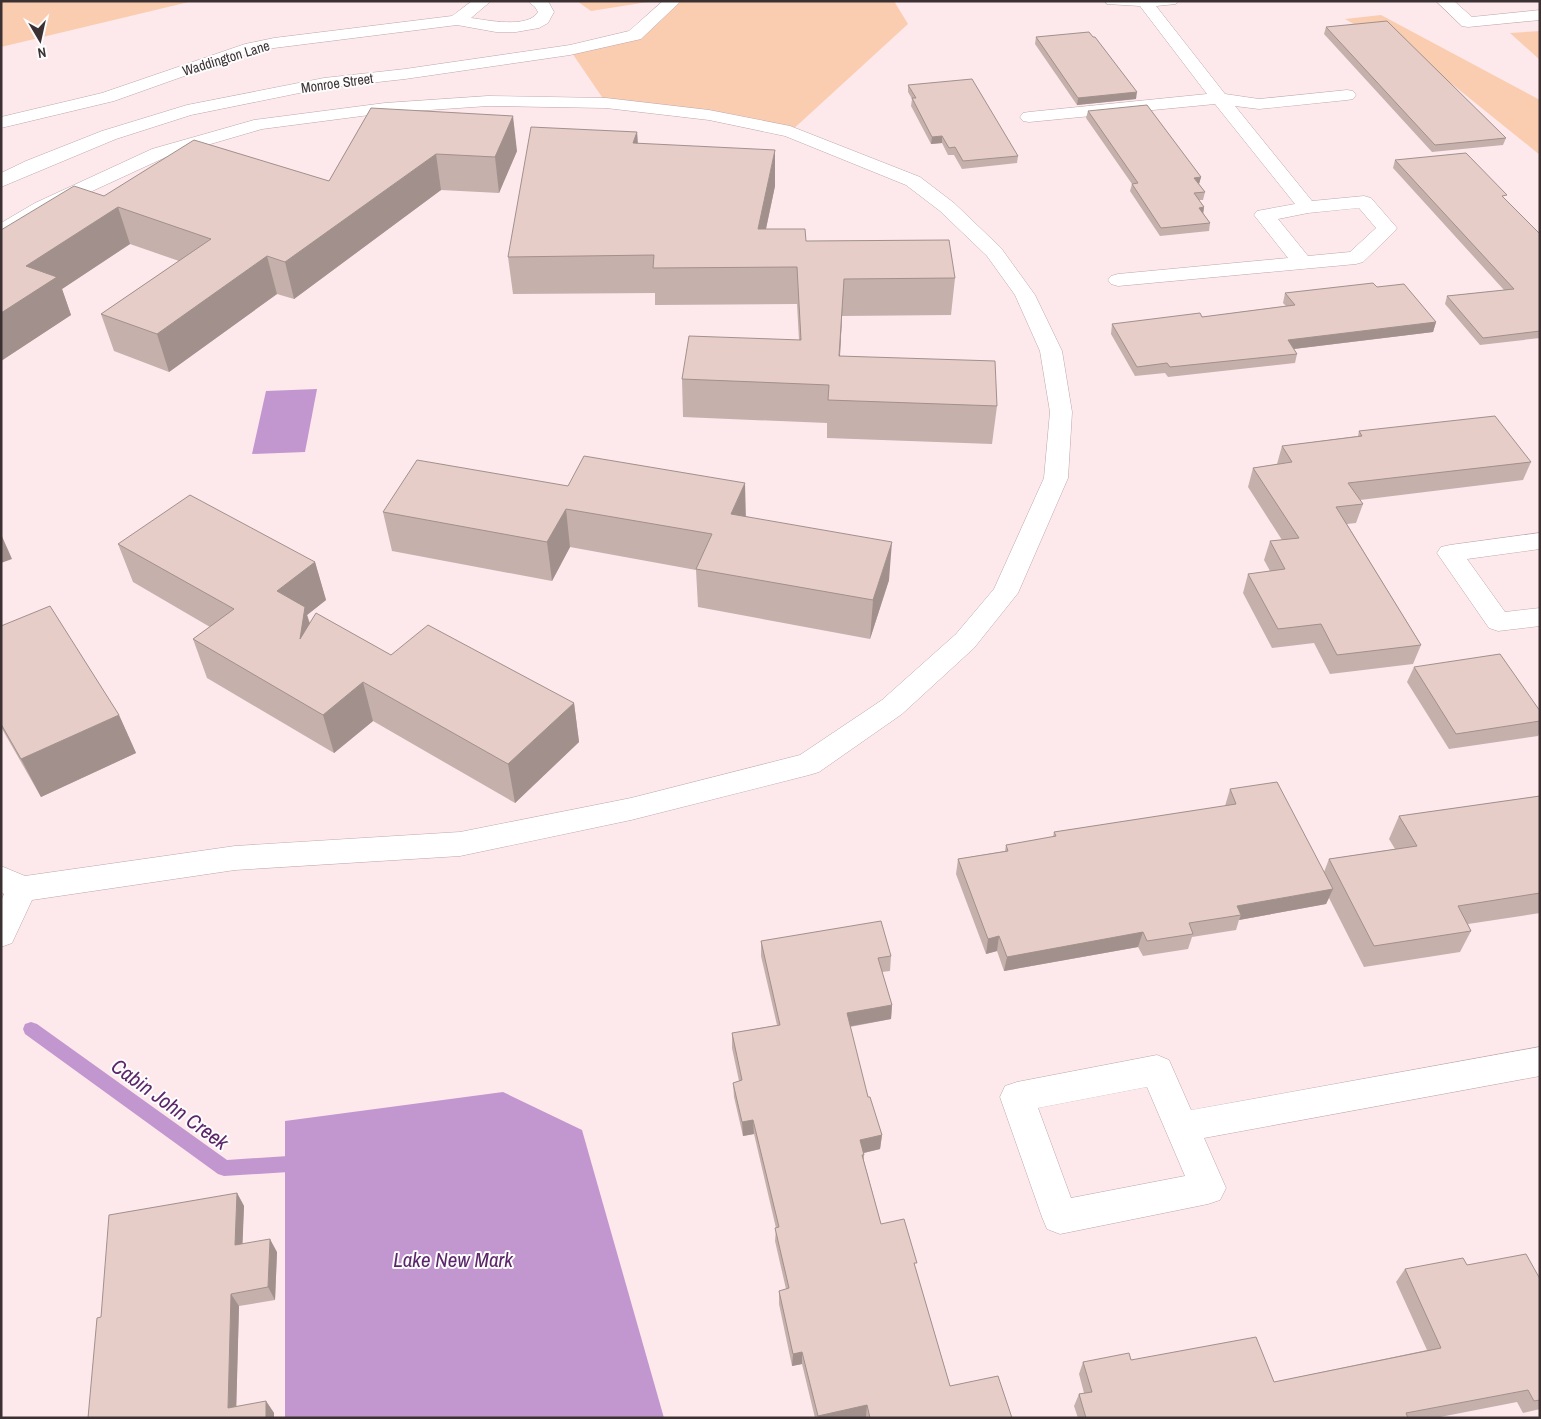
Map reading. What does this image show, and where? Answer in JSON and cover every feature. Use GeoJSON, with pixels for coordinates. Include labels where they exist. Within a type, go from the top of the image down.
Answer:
{"type":"FeatureCollection","features":[{"type":"Feature","properties":{"kind":"street","name":"Waddington Lane"},"geometry":{"type":"LineString","coordinates":[[457,20],[483,1]]}},
{"type":"Feature","properties":{"kind":"street","name":"Waddington Lane"},"geometry":{"type":"LineString","coordinates":[[1,123],[108,97],[245,49],[274,43],[457,20],[496,26],[533,24],[542,19],[546,12],[542,4],[536,1]]}},
{"type":"Feature","properties":{"kind":"street","name":"Monroe Street"},"geometry":{"type":"LineString","coordinates":[[1,181],[32,165],[109,135],[187,110],[324,83],[570,50],[635,35],[672,1]]}},
{"type":"Feature","properties":{"kind":"street"},"geometry":{"type":"LineString","coordinates":[[1113,1],[1170,1]]}},
{"type":"Feature","properties":{"kind":"street"},"geometry":{"type":"LineString","coordinates":[[1444,1],[1468,22],[1540,15]]}},
{"type":"Feature","properties":{"kind":"street"},"geometry":{"type":"LineString","coordinates":[[1145,2],[1165,30],[1307,207]]}},
{"type":"Feature","properties":{"kind":"street"},"geometry":{"type":"LineString","coordinates":[[365,78],[372,110]]}},
{"type":"Feature","properties":{"kind":"street"},"geometry":{"type":"LineString","coordinates":[[1029,117],[1219,98],[1260,104],[1347,95]]}},
{"type":"Feature","properties":{"kind":"street"},"geometry":{"type":"LineString","coordinates":[[1,232],[42,207],[159,153],[260,124],[372,110],[488,102],[606,103],[709,115],[790,132],[913,181],[947,208],[994,252],[1025,295],[1051,351],[1061,412],[1056,478],[1004,593],[965,641],[892,708],[809,764],[631,808],[460,844],[235,858],[12,883],[1,934]]}},
{"type":"Feature","properties":{"kind":"street"},"geometry":{"type":"LineString","coordinates":[[1118,280],[1303,264],[1356,258],[1387,228],[1364,202],[1307,207],[1289,212],[1264,215],[1303,264]]}},
{"type":"Feature","properties":{"kind":"street"},"geometry":{"type":"LineString","coordinates":[[1540,541],[1450,553],[1498,622],[1540,617]]}},
{"type":"Feature","properties":{"kind":"street"},"geometry":{"type":"LineString","coordinates":[[1182,1127],[1540,1061]]}},
{"type":"Feature","properties":{"kind":"street"},"geometry":{"type":"LineString","coordinates":[[1157,1070],[1182,1127],[1208,1188],[1060,1217],[1017,1097],[1157,1070]]}},
{"type":"Feature","properties":{"kind":"shaded area"},"geometry":{"type":"Polygon","coordinates":[[[1,1],[193,1],[1,47],[1,1]]]}},
{"type":"Feature","properties":{"kind":"shaded area"},"geometry":{"type":"Polygon","coordinates":[[[577,1],[654,1],[591,11],[577,1]]]}},
{"type":"Feature","properties":{"kind":"shaded area"},"geometry":{"type":"Polygon","coordinates":[[[673,1],[894,1],[908,24],[790,132],[606,103],[570,50],[635,35],[673,1]]]}},
{"type":"Feature","properties":{"kind":"shaded area"},"geometry":{"type":"Polygon","coordinates":[[[1381,15],[1540,100],[1540,155],[1437,72],[1345,19],[1381,15]]]}},
{"type":"Feature","properties":{"kind":"shaded area"},"geometry":{"type":"Polygon","coordinates":[[[1540,31],[1540,60],[1510,33],[1540,31]]]}},
{"type":"Feature","properties":{"kind":"water"},"geometry":{"type":"Polygon","coordinates":[[[317,389],[305,452],[252,454],[266,391],[317,389]]]}},
{"type":"Feature","properties":{"kind":"water","name":"Lake New Mark"},"geometry":{"type":"Polygon","coordinates":[[[503,1092],[582,1130],[664,1418],[285,1418],[285,1121],[503,1092]]]}},
{"type":"Feature","properties":{"kind":"building"},"geometry":{"type":"Polygon","coordinates":[[[1387,21],[1506,138],[1435,145],[1326,27],[1387,21]]]}},
{"type":"Feature","properties":{"kind":"building"},"geometry":{"type":"Polygon","coordinates":[[[1089,32],[1095,37],[1137,92],[1078,98],[1036,37],[1089,32]]]}},
{"type":"Feature","properties":{"kind":"building"},"geometry":{"type":"Polygon","coordinates":[[[972,79],[1018,156],[963,161],[955,147],[949,148],[942,136],[932,137],[912,98],[916,98],[908,85],[972,79]]]}},
{"type":"Feature","properties":{"kind":"building"},"geometry":{"type":"Polygon","coordinates":[[[1147,105],[1201,177],[1194,178],[1205,192],[1194,193],[1204,207],[1199,208],[1210,223],[1161,228],[1132,184],[1138,183],[1088,111],[1147,105]]]}},
{"type":"Feature","properties":{"kind":"building"},"geometry":{"type":"Polygon","coordinates":[[[371,108],[513,116],[495,157],[436,154],[285,262],[267,256],[157,334],[101,314],[211,239],[118,207],[26,266],[57,277],[1,313],[1,230],[74,186],[104,196],[194,140],[329,181],[371,108]]]}},
{"type":"Feature","properties":{"kind":"building"},"geometry":{"type":"Polygon","coordinates":[[[531,127],[637,132],[633,143],[775,150],[758,229],[805,229],[806,241],[949,240],[955,278],[844,279],[839,356],[995,361],[997,406],[828,400],[829,385],[682,379],[689,336],[801,340],[797,267],[653,268],[654,255],[508,257],[531,127]]]}},
{"type":"Feature","properties":{"kind":"building"},"geometry":{"type":"Polygon","coordinates":[[[1466,153],[1507,195],[1502,196],[1540,234],[1540,331],[1483,338],[1447,296],[1514,289],[1395,160],[1466,153]]]}},
{"type":"Feature","properties":{"kind":"building"},"geometry":{"type":"Polygon","coordinates":[[[1373,283],[1377,287],[1404,284],[1436,322],[1288,340],[1297,354],[1170,367],[1167,363],[1137,367],[1112,324],[1200,313],[1202,317],[1295,305],[1285,293],[1373,283]]]}},
{"type":"Feature","properties":{"kind":"building"},"geometry":{"type":"Polygon","coordinates":[[[1495,416],[1531,462],[1348,483],[1363,504],[1336,507],[1421,645],[1337,655],[1321,624],[1278,629],[1248,574],[1285,569],[1270,541],[1299,538],[1253,468],[1292,462],[1282,446],[1362,436],[1359,431],[1495,416]]]}},
{"type":"Feature","properties":{"kind":"building"},"geometry":{"type":"Polygon","coordinates":[[[584,456],[745,483],[731,514],[892,542],[873,600],[696,569],[712,534],[566,509],[547,542],[383,512],[417,460],[568,486],[584,456]]]}},
{"type":"Feature","properties":{"kind":"building"},"geometry":{"type":"Polygon","coordinates":[[[190,495],[315,562],[277,591],[305,607],[300,639],[316,613],[391,655],[428,625],[574,703],[508,764],[363,682],[323,715],[193,639],[234,609],[118,544],[190,495]]]}},
{"type":"Feature","properties":{"kind":"building"},"geometry":{"type":"Polygon","coordinates":[[[50,606],[119,715],[21,759],[1,724],[1,626],[50,606]]]}},
{"type":"Feature","properties":{"kind":"building"},"geometry":{"type":"Polygon","coordinates":[[[1500,654],[1540,711],[1540,721],[1456,734],[1414,667],[1500,654]]]}},
{"type":"Feature","properties":{"kind":"building"},"geometry":{"type":"Polygon","coordinates":[[[1277,782],[1333,889],[1237,906],[1241,915],[1189,923],[1193,934],[1147,941],[1143,932],[1007,957],[999,936],[988,939],[958,859],[1008,851],[1006,845],[1056,836],[1054,832],[1236,804],[1230,789],[1277,782]]]}},
{"type":"Feature","properties":{"kind":"building"},"geometry":{"type":"Polygon","coordinates":[[[1540,796],[1540,893],[1458,906],[1471,931],[1374,946],[1329,859],[1417,846],[1399,816],[1540,796]]]}},
{"type":"Feature","properties":{"kind":"building"},"geometry":{"type":"Polygon","coordinates":[[[881,921],[891,956],[878,958],[892,1005],[847,1013],[868,1097],[870,1097],[882,1135],[860,1140],[864,1155],[862,1155],[881,1224],[904,1219],[917,1263],[914,1263],[950,1386],[998,1376],[1012,1418],[870,1418],[867,1405],[818,1416],[802,1352],[793,1354],[779,1291],[789,1288],[775,1228],[779,1227],[753,1120],[742,1122],[733,1083],[742,1080],[732,1033],[780,1025],[761,941],[881,921]]]}},
{"type":"Feature","properties":{"kind":"building"},"geometry":{"type":"Polygon","coordinates":[[[237,1193],[235,1245],[270,1239],[268,1287],[231,1294],[228,1408],[266,1401],[266,1418],[88,1418],[97,1318],[101,1317],[109,1215],[237,1193]]]}},
{"type":"Feature","properties":{"kind":"building"},"geometry":{"type":"Polygon","coordinates":[[[1526,1254],[1540,1279],[1540,1400],[1534,1401],[1528,1390],[1406,1413],[1408,1418],[1086,1418],[1079,1394],[1092,1392],[1083,1362],[1129,1353],[1131,1360],[1256,1337],[1274,1382],[1441,1348],[1405,1269],[1463,1258],[1467,1265],[1526,1254]]]}},
{"type":"Feature","properties":{"kind":"waterway","name":"Cabin John Creek"},"geometry":{"type":"LineString","coordinates":[[31,1029],[224,1168],[304,1163]]}}]}
